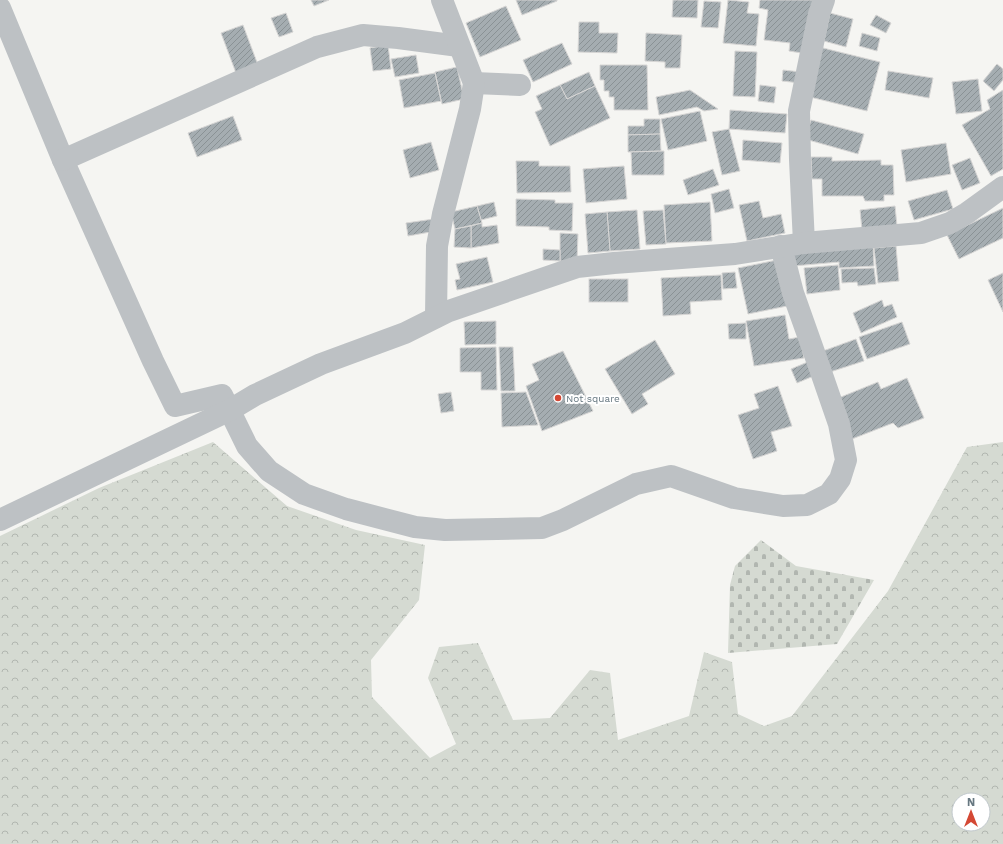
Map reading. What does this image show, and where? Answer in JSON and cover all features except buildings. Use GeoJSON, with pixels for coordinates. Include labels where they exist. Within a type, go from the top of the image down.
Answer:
{"type":"FeatureCollection","features":[{"type":"Feature","properties":{"kind":"street"},"geometry":{"type":"LineString","coordinates":[[436,317],[437,246],[443,214],[470,109],[474,83],[442,0]]}},
{"type":"Feature","properties":{"kind":"street"},"geometry":{"type":"LineString","coordinates":[[804,243],[799,111],[824,0]]}},
{"type":"Feature","properties":{"kind":"street"},"geometry":{"type":"LineString","coordinates":[[0,8],[63,160],[153,361],[175,406],[222,395],[247,446],[269,471],[304,494],[346,509],[415,527],[445,530],[542,528],[563,520],[636,484],[672,476],[734,498],[783,506],[807,506],[829,494],[840,479],[846,460],[838,424],[793,293],[781,246]]}},
{"type":"Feature","properties":{"kind":"street"},"geometry":{"type":"LineString","coordinates":[[63,160],[317,47],[363,35],[459,46]]}},
{"type":"Feature","properties":{"kind":"street"},"geometry":{"type":"LineString","coordinates":[[474,83],[520,85]]}},
{"type":"Feature","properties":{"kind":"street"},"geometry":{"type":"LineString","coordinates":[[0,520],[230,410],[255,395],[315,367],[405,332],[449,311],[577,267],[735,254],[804,243],[921,233],[950,223],[967,213],[1003,186]]}},
{"type":"Feature","properties":{"kind":"green space"},"geometry":{"type":"Polygon","coordinates":[[[213,442],[287,506],[356,530],[425,545],[419,600],[371,660],[372,697],[430,758],[456,744],[428,678],[439,647],[478,643],[513,720],[550,718],[590,670],[610,673],[618,740],[689,716],[704,652],[732,662],[738,714],[764,726],[792,716],[888,591],[967,447],[1003,442],[1003,844],[0,844],[0,536],[99,488],[213,442]]]}},
{"type":"Feature","properties":{"kind":"green space"},"geometry":{"type":"Polygon","coordinates":[[[761,540],[796,566],[874,580],[837,644],[728,653],[730,585],[735,566],[761,540]]]}},
{"type":"Feature","properties":{"kind":"place","name":"Not square"},"geometry":{"type":"Point","coordinates":[558,398]}}]}
